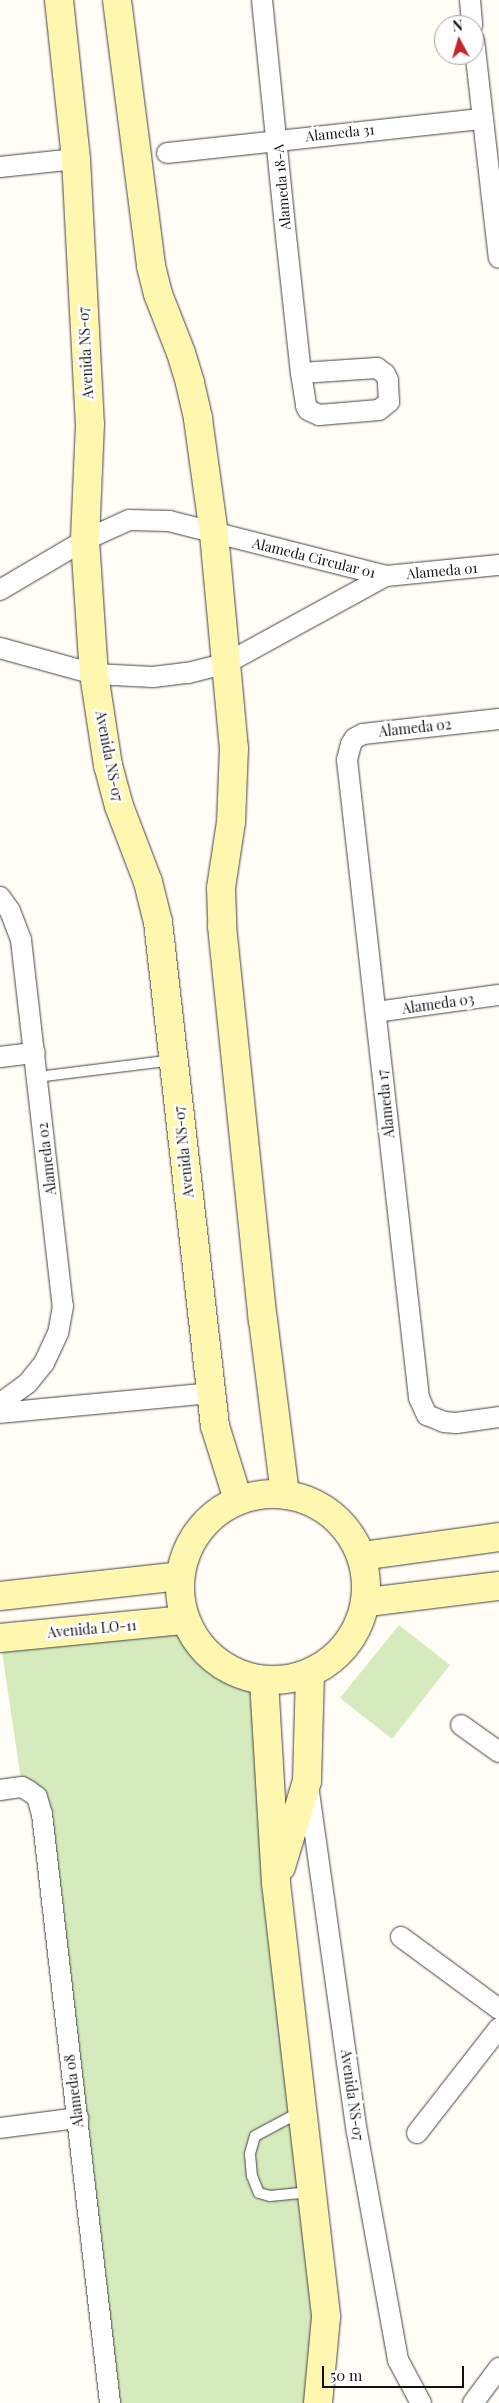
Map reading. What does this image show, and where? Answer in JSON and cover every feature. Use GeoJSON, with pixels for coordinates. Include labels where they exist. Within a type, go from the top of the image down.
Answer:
{"type":"FeatureCollection","features":[{"type":"Feature","properties":{"kind":"street","name":"Avenida NS-07"},"geometry":{"type":"LineString","coordinates":[[59,0],[76,159],[90,424],[85,540],[94,674],[108,765],[119,806],[148,882],[158,922],[215,1426],[238,1500]]}},
{"type":"Feature","properties":{"kind":"street"},"geometry":{"type":"LineString","coordinates":[[117,0],[150,266],[158,294],[181,352],[190,383],[198,419],[214,534],[234,748],[232,822],[221,888],[222,926],[263,1320],[285,1495]]}},
{"type":"Feature","properties":{"kind":"street","name":"Alameda 18-A"},"geometry":{"type":"LineString","coordinates":[[262,0],[301,373]]}},
{"type":"Feature","properties":{"kind":"street"},"geometry":{"type":"LineString","coordinates":[[470,0],[471,15]]}},
{"type":"Feature","properties":{"kind":"street"},"geometry":{"type":"LineString","coordinates":[[477,65],[499,258]]}},
{"type":"Feature","properties":{"kind":"street","name":"Alameda 31"},"geometry":{"type":"LineString","coordinates":[[168,153],[482,119]]}},
{"type":"Feature","properties":{"kind":"street"},"geometry":{"type":"LineString","coordinates":[[0,167],[76,159]]}},
{"type":"Feature","properties":{"kind":"street","name":"Alameda Circular 01"},"geometry":{"type":"LineString","coordinates":[[0,590],[85,540],[129,520],[169,521],[214,534],[386,576]]}},
{"type":"Feature","properties":{"kind":"street","name":"Alameda 01"},"geometry":{"type":"LineString","coordinates":[[386,576],[499,566]]}},
{"type":"Feature","properties":{"kind":"street","name":"Alameda Circular 01"},"geometry":{"type":"LineString","coordinates":[[0,648],[94,674],[153,676],[188,673],[225,664],[386,576]]}},
{"type":"Feature","properties":{"kind":"street","name":"Alameda 02"},"geometry":{"type":"LineString","coordinates":[[347,760],[351,744],[355,738],[364,734],[499,720]]}},
{"type":"Feature","properties":{"kind":"street","name":"Alameda 17"},"geometry":{"type":"LineString","coordinates":[[347,760],[419,1398],[427,1416],[444,1422],[456,1423],[499,1417]]}},
{"type":"Feature","properties":{"kind":"street","name":"Alameda 02"},"geometry":{"type":"LineString","coordinates":[[0,897],[10,911],[21,940],[63,1306],[58,1333],[44,1363],[28,1383],[0,1403]]}},
{"type":"Feature","properties":{"kind":"street","name":"Alameda 03"},"geometry":{"type":"LineString","coordinates":[[376,1012],[499,995]]}},
{"type":"Feature","properties":{"kind":"street"},"geometry":{"type":"LineString","coordinates":[[0,1057],[35,1053]]}},
{"type":"Feature","properties":{"kind":"street"},"geometry":{"type":"LineString","coordinates":[[0,1413],[211,1393]]}},
{"type":"Feature","properties":{"kind":"street"},"geometry":{"type":"LineString","coordinates":[[261,1494],[285,1495],[310,1501],[332,1514],[350,1533],[362,1556],[367,1577],[368,1602],[357,1630],[337,1656],[310,1674],[287,1680],[264,1681],[230,1671],[202,1650],[184,1620],[180,1598],[180,1576],[190,1544],[210,1518],[238,1500],[261,1494]]}},
{"type":"Feature","properties":{"kind":"street"},"geometry":{"type":"LineString","coordinates":[[362,1556],[499,1537]]}},
{"type":"Feature","properties":{"kind":"street"},"geometry":{"type":"LineString","coordinates":[[0,1596],[180,1576]]}},
{"type":"Feature","properties":{"kind":"street"},"geometry":{"type":"LineString","coordinates":[[368,1602],[499,1586]]}},
{"type":"Feature","properties":{"kind":"street","name":"Avenida LO-11"},"geometry":{"type":"LineString","coordinates":[[0,1638],[184,1620]]}},
{"type":"Feature","properties":{"kind":"street","name":"Avenida NS-07"},"geometry":{"type":"LineString","coordinates":[[310,1674],[307,1781],[357,2132],[398,2360],[421,2403]]}},
{"type":"Feature","properties":{"kind":"street","name":"Avenida NS-07"},"geometry":{"type":"LineString","coordinates":[[264,1681],[276,1883],[326,2317],[318,2403]]}},
{"type":"Feature","properties":{"kind":"street"},"geometry":{"type":"LineString","coordinates":[[461,1725],[499,1752]]}},
{"type":"Feature","properties":{"kind":"street","name":"Avenida NS-07"},"geometry":{"type":"LineString","coordinates":[[276,1883],[307,1781]]}},
{"type":"Feature","properties":{"kind":"street","name":"Alameda 08"},"geometry":{"type":"LineString","coordinates":[[0,1790],[22,1787],[37,1797],[42,1814],[110,2403]]}},
{"type":"Feature","properties":{"kind":"street"},"geometry":{"type":"LineString","coordinates":[[401,1937],[499,2009]]}},
{"type":"Feature","properties":{"kind":"street"},"geometry":{"type":"LineString","coordinates":[[416,2133],[499,2028]]}},
{"type":"Feature","properties":{"kind":"street"},"geometry":{"type":"LineString","coordinates":[[0,2128],[78,2118]]}},
{"type":"Feature","properties":{"kind":"street"},"geometry":{"type":"LineString","coordinates":[[473,2403],[499,2368]]}},
{"type":"Feature","properties":{"kind":"lane"},"geometry":{"type":"LineString","coordinates":[[37,1077],[174,1060]]}},
{"type":"Feature","properties":{"kind":"lane"},"geometry":{"type":"LineString","coordinates":[[301,2112],[255,2136],[250,2154],[252,2176],[259,2193],[270,2196],[312,2192]]}},
{"type":"Feature","properties":{"kind":"green space"},"geometry":{"type":"Polygon","coordinates":[[[185,1620],[230,1671],[264,1681],[301,2112],[319,2403],[109,2403],[37,1797],[22,1787],[0,1638],[185,1620]]]}},
{"type":"Feature","properties":{"kind":"green space"},"geometry":{"type":"Polygon","coordinates":[[[399,1625],[450,1665],[392,1739],[340,1698],[399,1625]]]}}]}
